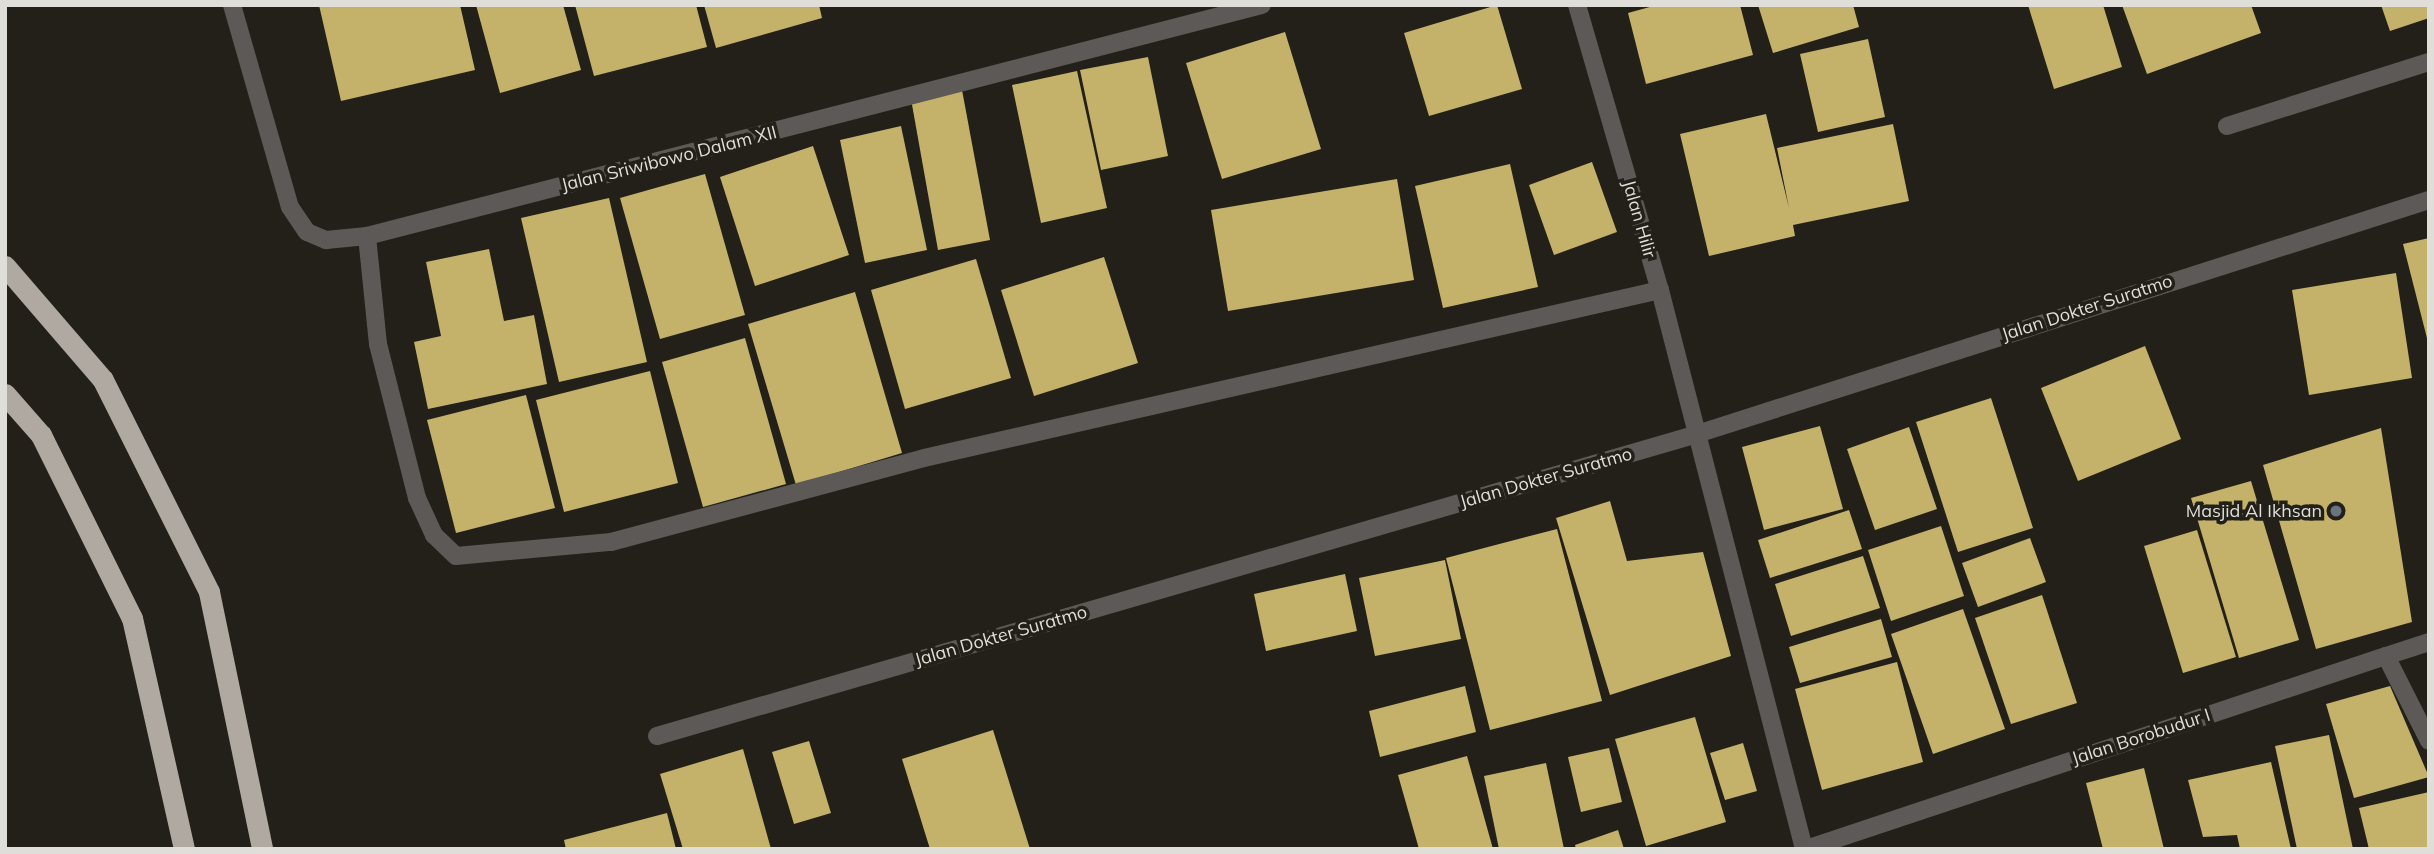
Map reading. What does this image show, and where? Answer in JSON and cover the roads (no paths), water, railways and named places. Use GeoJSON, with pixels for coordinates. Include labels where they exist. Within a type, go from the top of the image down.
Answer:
{"type":"FeatureCollection","features":[{"type":"Feature","properties":{"kind":"highway"},"geometry":{"type":"LineString","coordinates":[[5,266],[103,380],[209,592],[262,849]]}},
{"type":"Feature","properties":{"kind":"highway"},"geometry":{"type":"LineString","coordinates":[[5,394],[41,435],[132,618],[184,849]]}},
{"type":"Feature","properties":{"kind":"street","name":"Jalan Sriwibowo Dalam XII"},"geometry":{"type":"LineString","coordinates":[[232,5],[290,207],[307,232],[326,240],[367,236],[1262,5]]}},
{"type":"Feature","properties":{"kind":"street","name":"Jalan Hilir"},"geometry":{"type":"LineString","coordinates":[[1577,5],[1660,290],[1697,434]]}},
{"type":"Feature","properties":{"kind":"street"},"geometry":{"type":"LineString","coordinates":[[2227,126],[2429,62]]}},
{"type":"Feature","properties":{"kind":"street","name":"Jalan Dokter Suratmo"},"geometry":{"type":"LineString","coordinates":[[657,736],[1697,434],[2429,200]]}},
{"type":"Feature","properties":{"kind":"street"},"geometry":{"type":"LineString","coordinates":[[367,236],[378,344],[417,498],[433,535],[456,556],[611,542],[924,458],[1660,290]]}},
{"type":"Feature","properties":{"kind":"street","name":"Jalan Borobudur I"},"geometry":{"type":"LineString","coordinates":[[1697,434],[1805,849],[2429,642]]}},
{"type":"Feature","properties":{"kind":"street"},"geometry":{"type":"LineString","coordinates":[[2386,656],[2429,741]]}},
{"type":"Feature","properties":{"kind":"place","name":"Masjid Al Ikhsan"},"geometry":{"type":"Point","coordinates":[2336,511]}}]}
